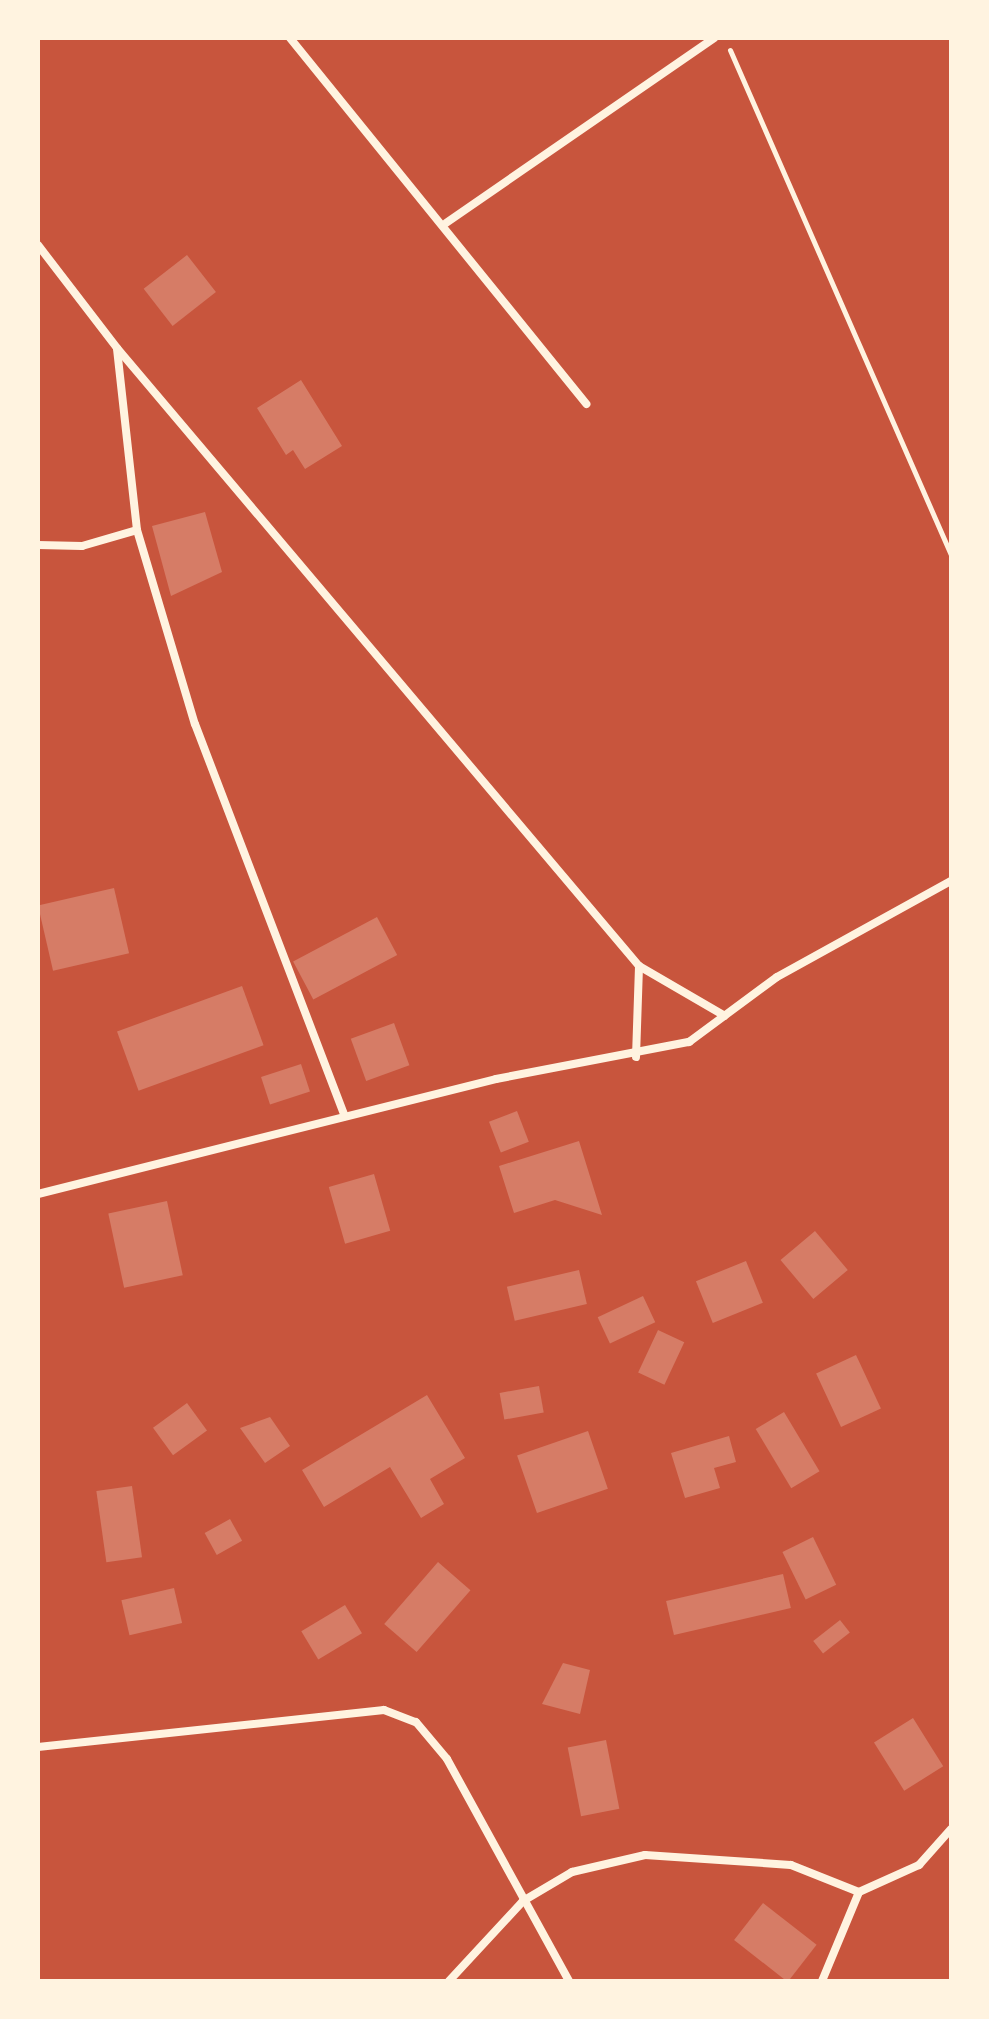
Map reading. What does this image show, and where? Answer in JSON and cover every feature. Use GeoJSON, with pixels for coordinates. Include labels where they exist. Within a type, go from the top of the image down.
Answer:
{"type":"FeatureCollection","features":[{"type":"Feature","properties":{"kind":"street"},"geometry":{"type":"LineString","coordinates":[[290,38],[446,223],[586,404]]}},
{"type":"Feature","properties":{"kind":"street"},"geometry":{"type":"LineString","coordinates":[[446,223],[714,38]]}},
{"type":"Feature","properties":{"kind":"street"},"geometry":{"type":"LineString","coordinates":[[38,245],[117,348],[639,966],[725,1016]]}},
{"type":"Feature","properties":{"kind":"street"},"geometry":{"type":"LineString","coordinates":[[117,348],[137,530],[195,724],[345,1116]]}},
{"type":"Feature","properties":{"kind":"street"},"geometry":{"type":"LineString","coordinates":[[38,545],[82,546],[137,530]]}},
{"type":"Feature","properties":{"kind":"street"},"geometry":{"type":"LineString","coordinates":[[38,1194],[496,1079],[636,1057],[689,1042],[777,977],[951,881]]}},
{"type":"Feature","properties":{"kind":"street"},"geometry":{"type":"LineString","coordinates":[[636,1057],[639,966]]}},
{"type":"Feature","properties":{"kind":"street"},"geometry":{"type":"LineString","coordinates":[[38,1747],[384,1710],[416,1722],[447,1759],[569,1981]]}},
{"type":"Feature","properties":{"kind":"street"},"geometry":{"type":"LineString","coordinates":[[822,1981],[859,1892],[919,1865],[951,1829]]}},
{"type":"Feature","properties":{"kind":"street"},"geometry":{"type":"LineString","coordinates":[[449,1981],[523,1901],[572,1872],[645,1855],[791,1865],[859,1892]]}},
{"type":"Feature","properties":{"kind":"path"},"geometry":{"type":"LineString","coordinates":[[724,38],[951,555]]}},
{"type":"Feature","properties":{"kind":"building"},"geometry":{"type":"Polygon","coordinates":[[[187,255],[216,292],[173,326],[144,289],[187,255]]]}},
{"type":"Feature","properties":{"kind":"building"},"geometry":{"type":"Polygon","coordinates":[[[301,380],[342,446],[305,469],[293,450],[286,455],[257,408],[301,380]]]}},
{"type":"Feature","properties":{"kind":"building"},"geometry":{"type":"Polygon","coordinates":[[[205,512],[222,572],[171,596],[152,526],[205,512]]]}},
{"type":"Feature","properties":{"kind":"building"},"geometry":{"type":"Polygon","coordinates":[[[114,888],[129,953],[53,971],[38,906],[114,888]]]}},
{"type":"Feature","properties":{"kind":"building"},"geometry":{"type":"Polygon","coordinates":[[[377,917],[397,955],[313,1000],[293,962],[377,917]]]}},
{"type":"Feature","properties":{"kind":"building"},"geometry":{"type":"Polygon","coordinates":[[[242,986],[264,1045],[139,1091],[117,1031],[242,986]]]}},
{"type":"Feature","properties":{"kind":"building"},"geometry":{"type":"Polygon","coordinates":[[[394,1023],[409,1065],[366,1081],[351,1039],[394,1023]]]}},
{"type":"Feature","properties":{"kind":"building"},"geometry":{"type":"Polygon","coordinates":[[[301,1064],[310,1092],[270,1105],[261,1077],[301,1064]]]}},
{"type":"Feature","properties":{"kind":"building"},"geometry":{"type":"Polygon","coordinates":[[[517,1111],[529,1142],[501,1153],[489,1122],[517,1111]]]}},
{"type":"Feature","properties":{"kind":"building"},"geometry":{"type":"Polygon","coordinates":[[[579,1141],[602,1215],[555,1200],[514,1213],[499,1166],[579,1141]]]}},
{"type":"Feature","properties":{"kind":"building"},"geometry":{"type":"Polygon","coordinates":[[[374,1174],[390,1231],[345,1244],[329,1187],[374,1174]]]}},
{"type":"Feature","properties":{"kind":"building"},"geometry":{"type":"Polygon","coordinates":[[[167,1201],[183,1275],[124,1288],[108,1213],[167,1201]]]}},
{"type":"Feature","properties":{"kind":"building"},"geometry":{"type":"Polygon","coordinates":[[[815,1231],[848,1270],[813,1299],[781,1260],[815,1231]]]}},
{"type":"Feature","properties":{"kind":"building"},"geometry":{"type":"Polygon","coordinates":[[[746,1261],[763,1303],[713,1323],[696,1281],[746,1261]]]}},
{"type":"Feature","properties":{"kind":"building"},"geometry":{"type":"Polygon","coordinates":[[[579,1270],[587,1304],[515,1321],[507,1287],[579,1270]]]}},
{"type":"Feature","properties":{"kind":"building"},"geometry":{"type":"Polygon","coordinates":[[[643,1296],[655,1322],[610,1343],[598,1317],[643,1296]]]}},
{"type":"Feature","properties":{"kind":"building"},"geometry":{"type":"Polygon","coordinates":[[[658,1330],[684,1342],[664,1385],[638,1373],[658,1330]]]}},
{"type":"Feature","properties":{"kind":"building"},"geometry":{"type":"Polygon","coordinates":[[[856,1355],[881,1408],[841,1427],[816,1374],[856,1355]]]}},
{"type":"Feature","properties":{"kind":"building"},"geometry":{"type":"Polygon","coordinates":[[[539,1386],[544,1413],[504,1420],[500,1393],[539,1386]]]}},
{"type":"Feature","properties":{"kind":"building"},"geometry":{"type":"Polygon","coordinates":[[[427,1395],[465,1458],[430,1479],[444,1504],[421,1518],[390,1467],[324,1507],[302,1470],[427,1395]]]}},
{"type":"Feature","properties":{"kind":"building"},"geometry":{"type":"Polygon","coordinates":[[[187,1403],[207,1431],[173,1455],[153,1428],[187,1403]]]}},
{"type":"Feature","properties":{"kind":"building"},"geometry":{"type":"Polygon","coordinates":[[[784,1412],[820,1471],[791,1488],[756,1429],[784,1412]]]}},
{"type":"Feature","properties":{"kind":"building"},"geometry":{"type":"Polygon","coordinates":[[[270,1417],[290,1446],[265,1463],[240,1428],[270,1417]]]}},
{"type":"Feature","properties":{"kind":"building"},"geometry":{"type":"Polygon","coordinates":[[[588,1431],[608,1489],[537,1513],[517,1455],[588,1431]]]}},
{"type":"Feature","properties":{"kind":"building"},"geometry":{"type":"Polygon","coordinates":[[[729,1436],[736,1462],[714,1468],[720,1488],[685,1498],[671,1453],[729,1436]]]}},
{"type":"Feature","properties":{"kind":"building"},"geometry":{"type":"Polygon","coordinates":[[[132,1486],[142,1557],[106,1562],[96,1491],[132,1486]]]}},
{"type":"Feature","properties":{"kind":"building"},"geometry":{"type":"Polygon","coordinates":[[[230,1519],[242,1541],[217,1555],[205,1533],[230,1519]]]}},
{"type":"Feature","properties":{"kind":"building"},"geometry":{"type":"Polygon","coordinates":[[[813,1537],[836,1585],[806,1600],[782,1552],[813,1537]]]}},
{"type":"Feature","properties":{"kind":"building"},"geometry":{"type":"Polygon","coordinates":[[[438,1562],[470,1590],[417,1652],[384,1624],[438,1562]]]}},
{"type":"Feature","properties":{"kind":"building"},"geometry":{"type":"Polygon","coordinates":[[[783,1574],[791,1608],[674,1635],[666,1601],[783,1574]]]}},
{"type":"Feature","properties":{"kind":"building"},"geometry":{"type":"Polygon","coordinates":[[[174,1588],[182,1623],[129,1635],[121,1600],[174,1588]]]}},
{"type":"Feature","properties":{"kind":"building"},"geometry":{"type":"Polygon","coordinates":[[[345,1605],[362,1633],[318,1660],[301,1631],[345,1605]]]}},
{"type":"Feature","properties":{"kind":"building"},"geometry":{"type":"Polygon","coordinates":[[[840,1620],[850,1633],[823,1654],[813,1641],[840,1620]]]}},
{"type":"Feature","properties":{"kind":"building"},"geometry":{"type":"Polygon","coordinates":[[[563,1663],[590,1670],[580,1714],[542,1704],[563,1663]]]}},
{"type":"Feature","properties":{"kind":"building"},"geometry":{"type":"Polygon","coordinates":[[[913,1718],[943,1766],[904,1791],[874,1742],[913,1718]]]}},
{"type":"Feature","properties":{"kind":"building"},"geometry":{"type":"Polygon","coordinates":[[[606,1740],[619,1809],[581,1816],[568,1747],[606,1740]]]}},
{"type":"Feature","properties":{"kind":"building"},"geometry":{"type":"Polygon","coordinates":[[[763,1903],[817,1945],[786,1981],[734,1940],[763,1903]]]}}]}
